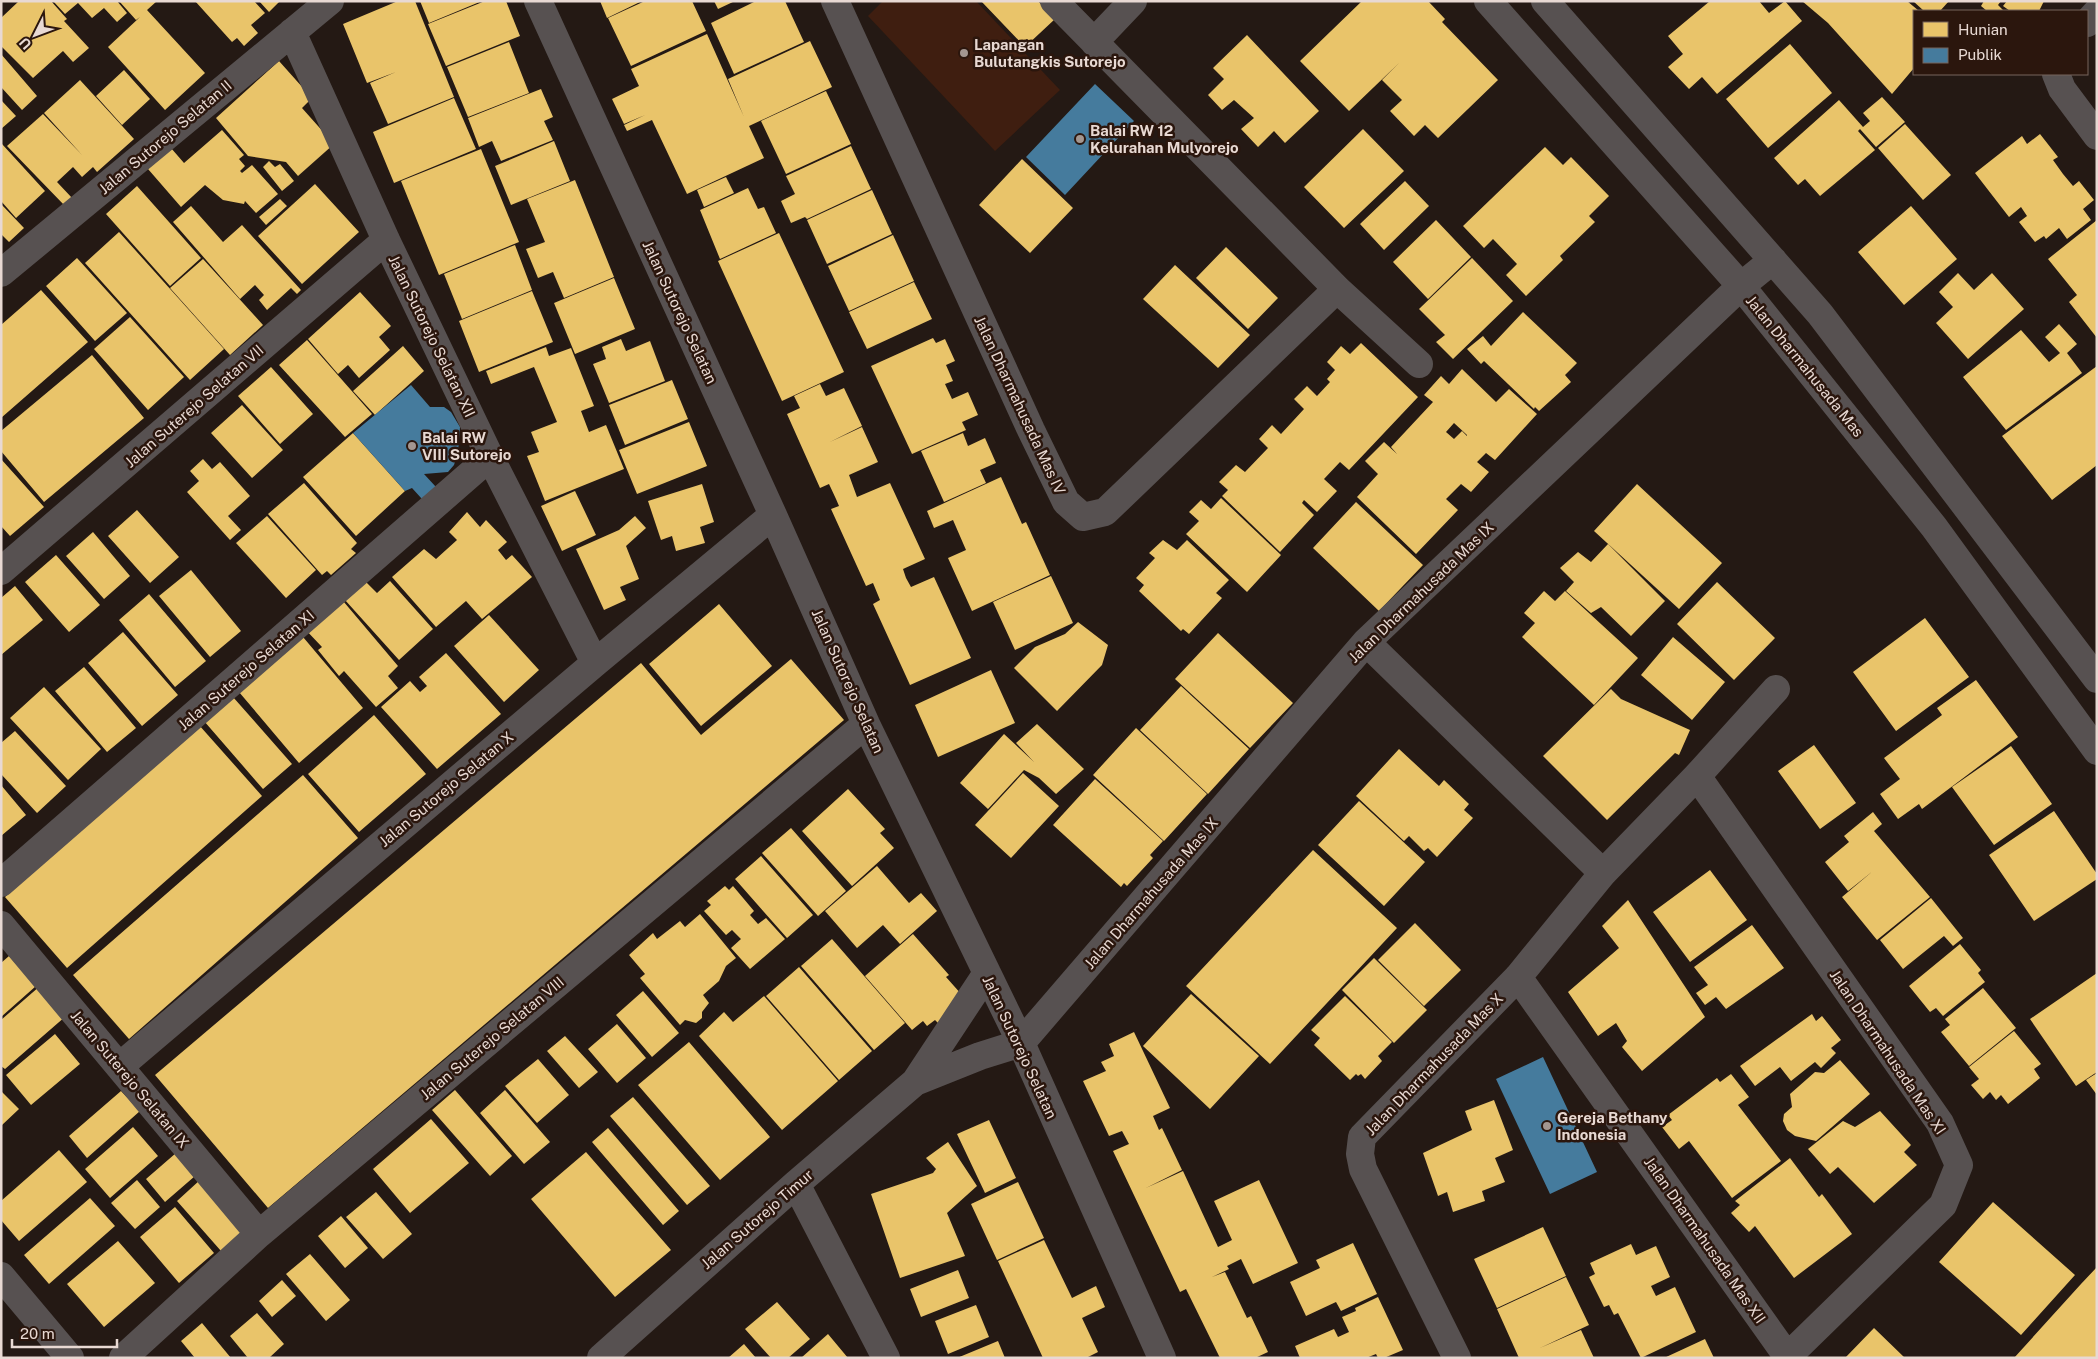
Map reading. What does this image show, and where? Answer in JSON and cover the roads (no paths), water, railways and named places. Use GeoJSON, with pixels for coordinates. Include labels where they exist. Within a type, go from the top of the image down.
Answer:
{"type":"FeatureCollection","features":[{"type":"Feature","properties":{"kind":"street","name":"Jalan Sutorejo Selatan II"},"geometry":{"type":"LineString","coordinates":[[1,273],[330,1]]}},
{"type":"Feature","properties":{"kind":"street","name":"Jalan Sutorejo Selatan"},"geometry":{"type":"LineString","coordinates":[[538,1],[773,515],[866,724],[1020,1043],[1162,1358]]}},
{"type":"Feature","properties":{"kind":"street","name":"Jalan Dharmahusada Mas IV"},"geometry":{"type":"LineString","coordinates":[[835,1],[1031,430],[1066,502],[1083,517],[1105,512],[1337,289]]}},
{"type":"Feature","properties":{"kind":"street"},"geometry":{"type":"LineString","coordinates":[[1054,1],[1337,289],[1419,364]]}},
{"type":"Feature","properties":{"kind":"street"},"geometry":{"type":"LineString","coordinates":[[1094,42],[1133,1]]}},
{"type":"Feature","properties":{"kind":"street","name":"Jalan Dharmahusada Mas"},"geometry":{"type":"LineString","coordinates":[[1488,1],[1741,286],[1934,527],[2097,751]]}},
{"type":"Feature","properties":{"kind":"street"},"geometry":{"type":"LineString","coordinates":[[1545,1],[1820,314],[2097,679]]}},
{"type":"Feature","properties":{"kind":"street"},"geometry":{"type":"LineString","coordinates":[[2088,22],[2097,12]]}},
{"type":"Feature","properties":{"kind":"street","name":"Jalan Sutorejo Selatan XII"},"geometry":{"type":"LineString","coordinates":[[292,32],[386,240],[490,457],[595,663]]}},
{"type":"Feature","properties":{"kind":"street"},"geometry":{"type":"LineString","coordinates":[[2056,75],[2062,89],[2097,136]]}},
{"type":"Feature","properties":{"kind":"street","name":"Jalan Suterejo Selatan VII"},"geometry":{"type":"LineString","coordinates":[[1,571],[386,240]]}},
{"type":"Feature","properties":{"kind":"street","name":"Jalan Dharmahusada Mas IX"},"geometry":{"type":"LineString","coordinates":[[1020,1043],[1366,642],[1741,286],[1773,260]]}},
{"type":"Feature","properties":{"kind":"street","name":"Jalan Suterejo Selatan XI"},"geometry":{"type":"LineString","coordinates":[[1,883],[490,457]]}},
{"type":"Feature","properties":{"kind":"street","name":"Jalan Sutorejo Selatan X"},"geometry":{"type":"LineString","coordinates":[[120,1066],[595,663],[773,515]]}},
{"type":"Feature","properties":{"kind":"street"},"geometry":{"type":"LineString","coordinates":[[1366,642],[1603,873]]}},
{"type":"Feature","properties":{"kind":"street","name":"Jalan Dharmahusada Mas X"},"geometry":{"type":"LineString","coordinates":[[1456,1358],[1363,1169],[1360,1154],[1362,1137],[1518,977],[1603,873],[1697,776],[1776,689]]}},
{"type":"Feature","properties":{"kind":"street","name":"Jalan Suterejo Selatan VIII"},"geometry":{"type":"LineString","coordinates":[[123,1358],[259,1234],[866,724]]}},
{"type":"Feature","properties":{"kind":"street","name":"Jalan Dharmahusada Mas XI"},"geometry":{"type":"LineString","coordinates":[[1697,776],[1940,1123],[1959,1165],[1942,1205],[1787,1357]]}},
{"type":"Feature","properties":{"kind":"street","name":"Jalan Suterejo Selatan IX"},"geometry":{"type":"LineString","coordinates":[[1,925],[259,1234]]}},
{"type":"Feature","properties":{"kind":"street","name":"Jalan Sutorejo Timur"},"geometry":{"type":"LineString","coordinates":[[601,1358],[796,1184],[915,1082],[987,973]]}},
{"type":"Feature","properties":{"kind":"street","name":"Jalan Dharmahusada Mas XII"},"geometry":{"type":"LineString","coordinates":[[1518,977],[1787,1357]]}},
{"type":"Feature","properties":{"kind":"street","name":"Jalan Sutorejo Timur"},"geometry":{"type":"LineString","coordinates":[[915,1082],[980,1056],[1020,1043]]}},
{"type":"Feature","properties":{"kind":"street"},"geometry":{"type":"LineString","coordinates":[[796,1184],[886,1358]]}},
{"type":"Feature","properties":{"kind":"street"},"geometry":{"type":"LineString","coordinates":[[1,1276],[70,1358]]}},
{"type":"Feature","properties":{"kind":"place","name":"Lapangan Bulutangkis Sutorejo"},"geometry":{"type":"Point","coordinates":[964,53]}},
{"type":"Feature","properties":{"kind":"place","name":"Balai RW 12 Kelurahan Mulyorejo"},"geometry":{"type":"Point","coordinates":[1080,139]}},
{"type":"Feature","properties":{"kind":"place","name":"Balai RW VIII Sutorejo"},"geometry":{"type":"Point","coordinates":[412,446]}},
{"type":"Feature","properties":{"kind":"place","name":"Gereja Bethany Indonesia"},"geometry":{"type":"Point","coordinates":[1547,1126]}}]}
